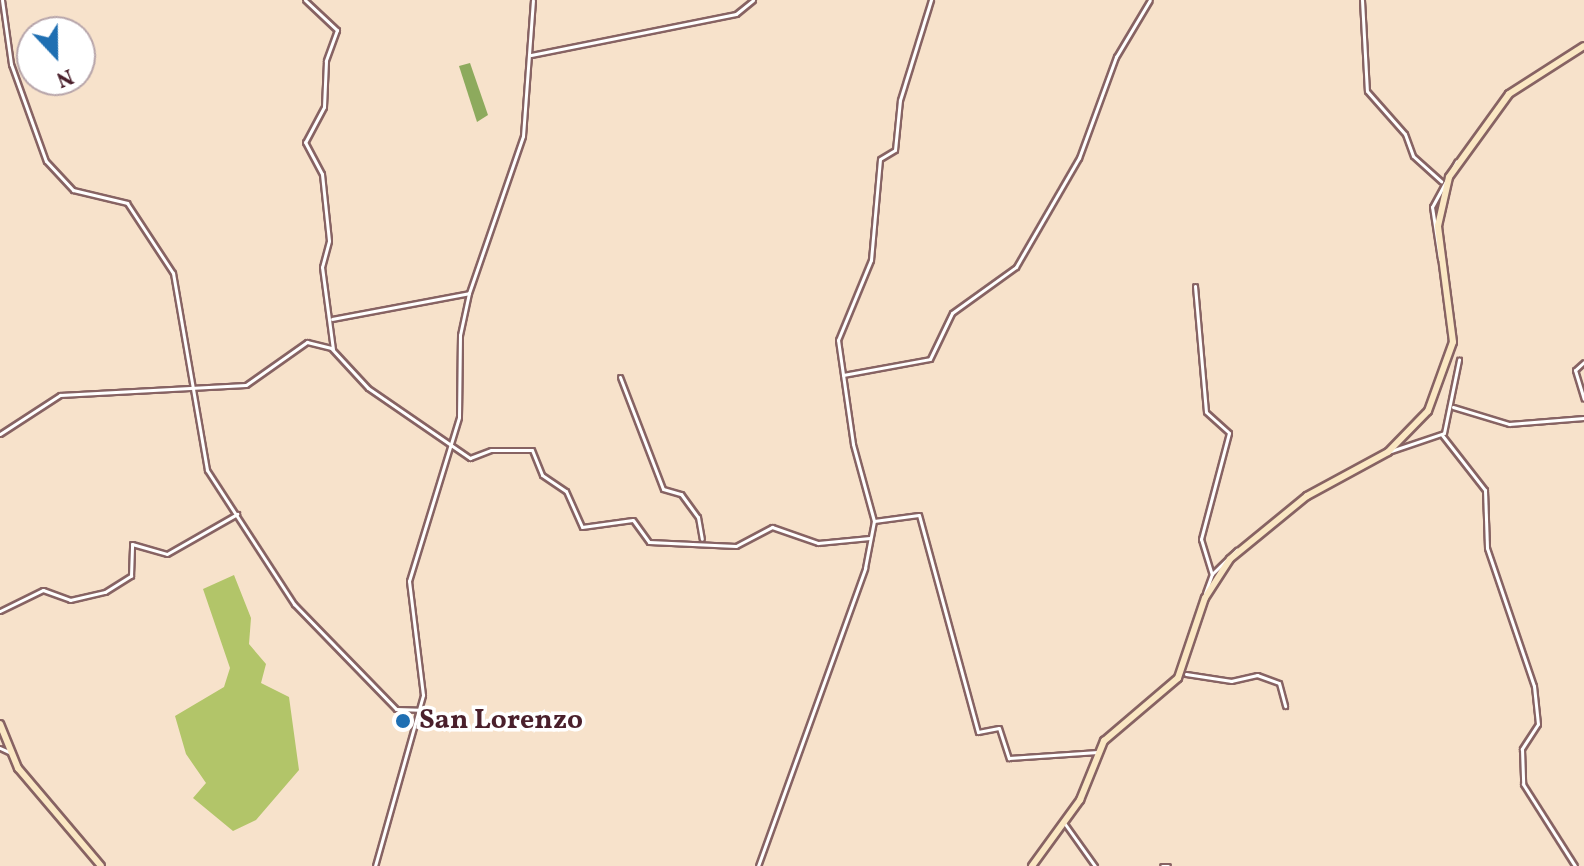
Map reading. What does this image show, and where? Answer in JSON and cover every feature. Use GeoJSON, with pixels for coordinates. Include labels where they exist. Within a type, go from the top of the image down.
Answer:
{"type":"FeatureCollection","features":[{"type":"Feature","properties":{"kind":"main road"},"geometry":{"type":"LineString","coordinates":[[1032,866],[1063,822],[1098,753],[1121,723],[1178,678],[1205,598],[1239,550],[1307,496],[1388,452],[1428,411],[1449,364],[1452,318],[1440,259],[1440,209],[1457,161],[1509,94],[1584,46]]}},
{"type":"Feature","properties":{"kind":"main road"},"geometry":{"type":"LineString","coordinates":[[0,724],[9,752],[63,829],[101,866]]}},
{"type":"Feature","properties":{"kind":"street"},"geometry":{"type":"LineString","coordinates":[[2,0],[9,57],[46,161],[73,190],[124,201],[147,228],[174,277],[207,470],[294,604],[396,709],[419,710]]}},
{"type":"Feature","properties":{"kind":"street"},"geometry":{"type":"LineString","coordinates":[[305,0],[337,30],[326,61],[324,107],[305,142],[322,174],[333,349]]}},
{"type":"Feature","properties":{"kind":"street"},"geometry":{"type":"LineString","coordinates":[[375,866],[423,691],[409,581],[460,412],[460,335],[469,293],[523,136],[533,0]]}},
{"type":"Feature","properties":{"kind":"street"},"geometry":{"type":"LineString","coordinates":[[531,55],[736,14],[753,0]]}},
{"type":"Feature","properties":{"kind":"street"},"geometry":{"type":"LineString","coordinates":[[758,866],[863,577],[874,521],[838,340],[871,260],[880,159],[895,150],[900,100],[931,0]]}},
{"type":"Feature","properties":{"kind":"street"},"geometry":{"type":"LineString","coordinates":[[843,375],[930,359],[952,313],[1016,267],[1079,158],[1116,57],[1150,0]]}},
{"type":"Feature","properties":{"kind":"street"},"geometry":{"type":"LineString","coordinates":[[1362,0],[1367,91],[1405,134],[1413,156],[1441,181]]}},
{"type":"Feature","properties":{"kind":"street"},"geometry":{"type":"LineString","coordinates":[[1440,259],[1432,207],[1441,181],[1457,161]]}},
{"type":"Feature","properties":{"kind":"street"},"geometry":{"type":"LineString","coordinates":[[1195,286],[1206,412],[1229,433],[1201,539],[1212,574]]}},
{"type":"Feature","properties":{"kind":"street"},"geometry":{"type":"LineString","coordinates":[[330,319],[469,293]]}},
{"type":"Feature","properties":{"kind":"street"},"geometry":{"type":"LineString","coordinates":[[0,434],[55,396],[194,389],[258,381],[303,342],[333,349],[368,388],[450,446],[473,458],[491,450],[532,450],[542,475],[566,491],[582,527],[633,520],[649,542],[702,540],[736,546],[772,527],[818,543],[870,538]]}},
{"type":"Feature","properties":{"kind":"street"},"geometry":{"type":"LineString","coordinates":[[1442,435],[1453,407],[1459,360]]}},
{"type":"Feature","properties":{"kind":"street"},"geometry":{"type":"LineString","coordinates":[[1584,362],[1575,370],[1584,399]]}},
{"type":"Feature","properties":{"kind":"street"},"geometry":{"type":"LineString","coordinates":[[620,377],[663,489],[681,494],[698,517],[702,540]]}},
{"type":"Feature","properties":{"kind":"street"},"geometry":{"type":"LineString","coordinates":[[1453,407],[1509,424],[1584,418]]}},
{"type":"Feature","properties":{"kind":"street"},"geometry":{"type":"LineString","coordinates":[[1388,452],[1442,435]]}},
{"type":"Feature","properties":{"kind":"street"},"geometry":{"type":"LineString","coordinates":[[1442,435],[1485,490],[1487,548],[1534,686],[1538,724],[1522,749],[1523,784],[1575,866]]}},
{"type":"Feature","properties":{"kind":"street"},"geometry":{"type":"LineString","coordinates":[[0,611],[37,591],[70,600],[105,592],[131,576],[132,544],[167,554],[237,514]]}},
{"type":"Feature","properties":{"kind":"street"},"geometry":{"type":"LineString","coordinates":[[874,521],[919,515],[978,732],[999,728],[1009,758],[1098,753]]}},
{"type":"Feature","properties":{"kind":"street"},"geometry":{"type":"LineString","coordinates":[[1205,598],[1212,574],[1239,550]]}},
{"type":"Feature","properties":{"kind":"street"},"geometry":{"type":"LineString","coordinates":[[1186,674],[1231,681],[1257,675],[1279,683],[1285,706]]}},
{"type":"Feature","properties":{"kind":"street"},"geometry":{"type":"LineString","coordinates":[[0,748],[9,752]]}},
{"type":"Feature","properties":{"kind":"street"},"geometry":{"type":"LineString","coordinates":[[1063,822],[1095,866]]}},
{"type":"Feature","properties":{"kind":"street"},"geometry":{"type":"LineString","coordinates":[[1162,866],[1168,866]]}},
{"type":"Feature","properties":{"kind":"green space"},"geometry":{"type":"Polygon","coordinates":[[[470,63],[488,115],[477,122],[459,66],[470,63]]]}},
{"type":"Feature","properties":{"kind":"green space"},"geometry":{"type":"Polygon","coordinates":[[[234,575],[251,618],[249,644],[266,664],[261,683],[289,697],[299,770],[256,820],[233,831],[193,798],[206,783],[186,754],[175,716],[224,687],[230,668],[203,589],[234,575]]]}},
{"type":"Feature","properties":{"kind":"place","name":"San Lorenzo"},"geometry":{"type":"Point","coordinates":[403,721]}}]}
